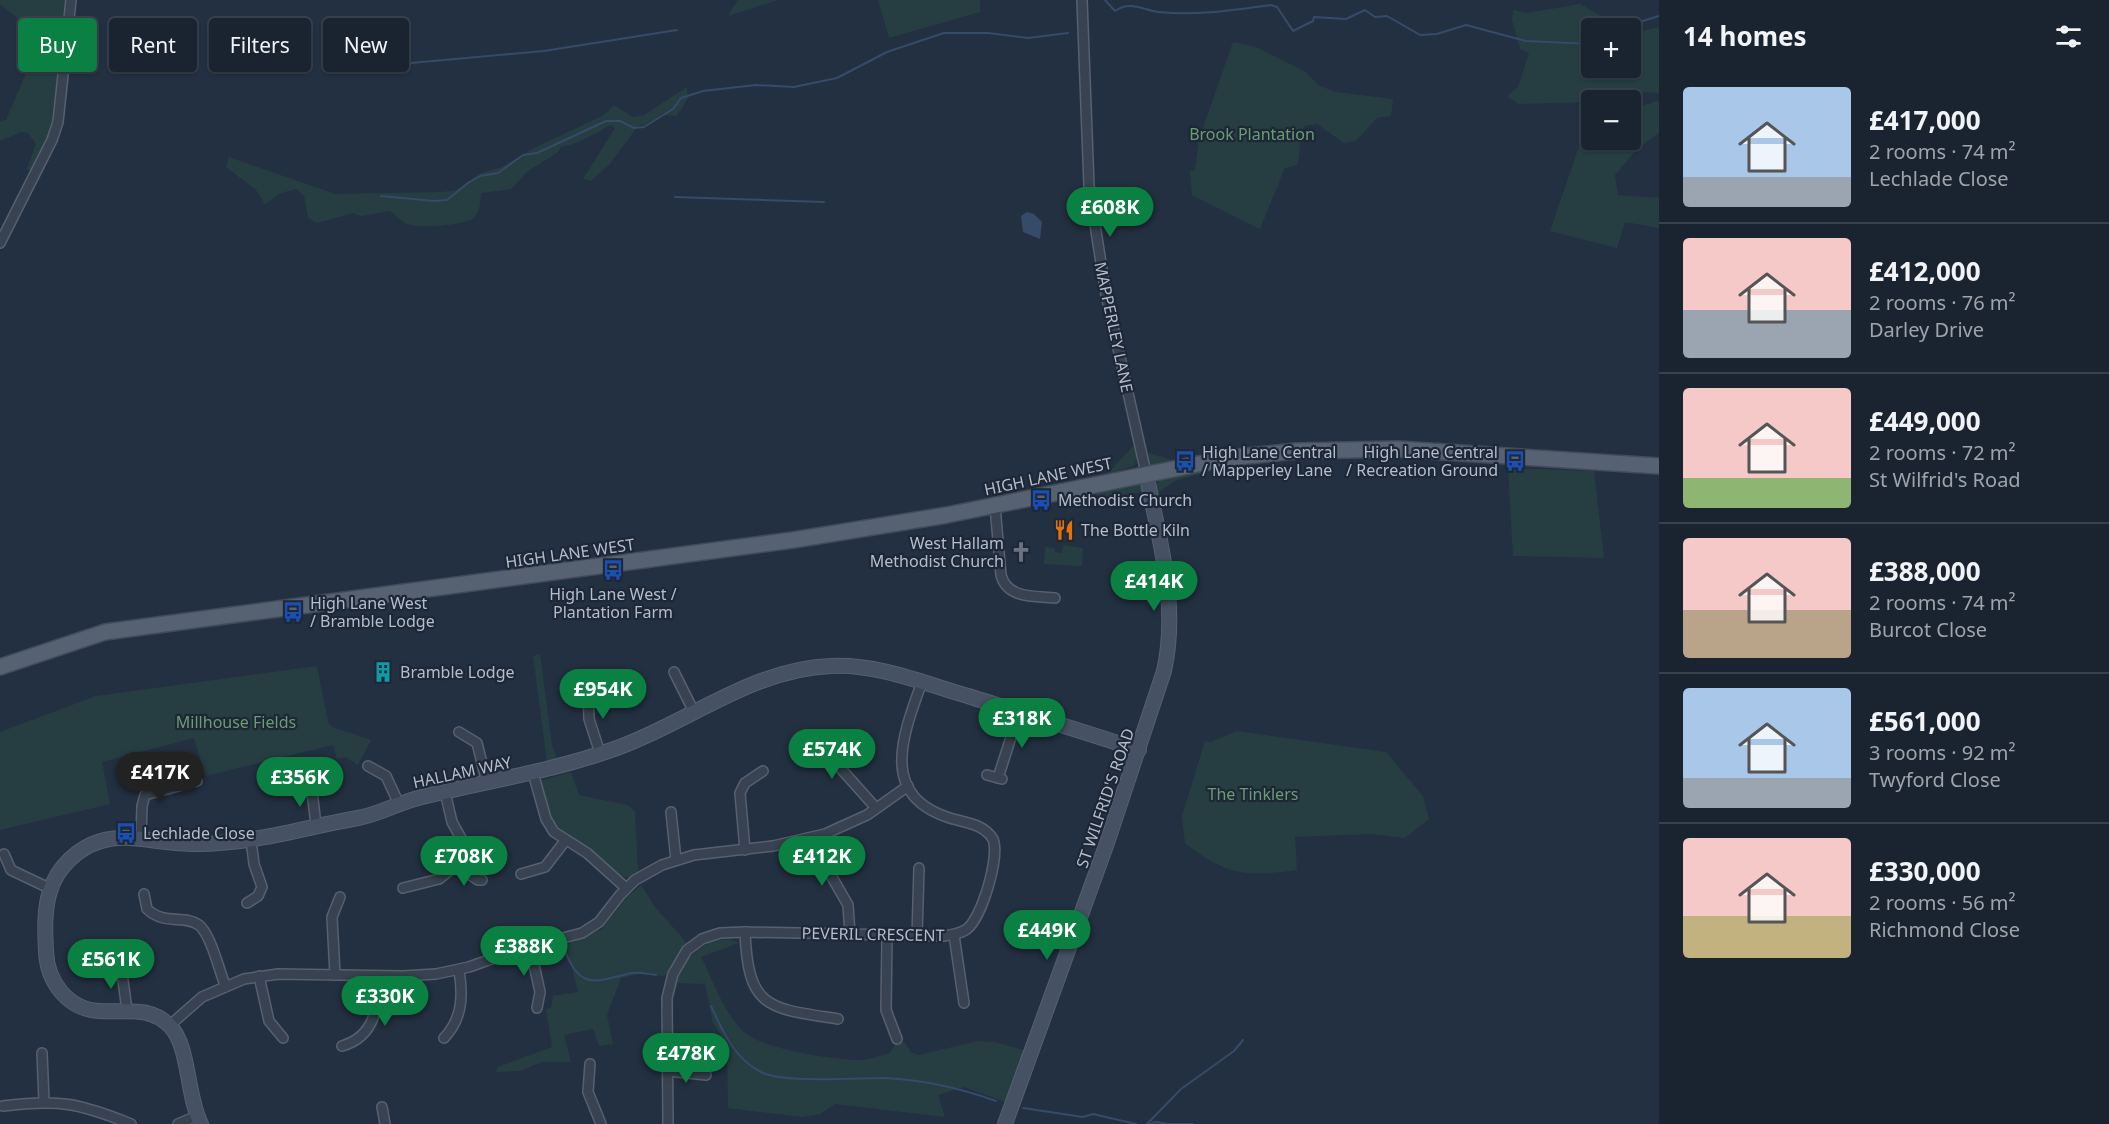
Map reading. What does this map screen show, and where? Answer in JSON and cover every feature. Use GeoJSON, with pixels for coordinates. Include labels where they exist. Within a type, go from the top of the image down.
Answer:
{"type":"FeatureCollection","features":[{"type":"Feature","properties":{"kind":"main road","name":"HIGH LANE WEST"},"geometry":{"type":"LineString","coordinates":[[0,667],[105,632],[793,540],[995,506],[1227,458],[1341,449],[1515,456],[1659,466]]}},
{"type":"Feature","properties":{"kind":"street"},"geometry":{"type":"LineString","coordinates":[[0,243],[52,140],[58,122],[71,0]]}},
{"type":"Feature","properties":{"kind":"street","name":"MAPPERLEY LANE"},"geometry":{"type":"LineString","coordinates":[[1082,0],[1089,186],[1106,295],[1146,473]]}},
{"type":"Feature","properties":{"kind":"street","name":"ST WILFRID'S ROAD"},"geometry":{"type":"LineString","coordinates":[[1005,1124],[1139,750],[1164,671],[1170,629],[1167,577],[1146,473]]}},
{"type":"Feature","properties":{"kind":"street"},"geometry":{"type":"LineString","coordinates":[[995,506],[1002,579],[1011,591],[1030,591],[1055,598]]}},
{"type":"Feature","properties":{"kind":"street","name":"HALLAM WAY"},"geometry":{"type":"LineString","coordinates":[[169,1026],[153,1015],[127,1010],[104,1012],[85,1009],[67,998],[55,984],[48,966],[46,950],[46,910],[51,889],[66,863],[84,848],[111,838],[141,838],[201,844],[251,840],[316,825],[363,818],[399,804],[533,773],[600,753],[749,685],[804,668],[859,667],[922,682],[1139,750]]}},
{"type":"Feature","properties":{"kind":"street"},"geometry":{"type":"LineString","coordinates":[[674,672],[677,689],[694,712]]}},
{"type":"Feature","properties":{"kind":"street","name":"PEVERIL CRESCENT"},"geometry":{"type":"LineString","coordinates":[[668,1124],[668,992],[678,965],[687,950],[702,939],[720,933],[745,932],[954,935],[967,928],[976,918],[996,859],[995,844],[987,831],[979,826],[929,809],[908,786],[902,767],[901,746],[922,682]]}},
{"type":"Feature","properties":{"kind":"street"},"geometry":{"type":"LineString","coordinates":[[588,690],[589,719],[600,753]]}},
{"type":"Feature","properties":{"kind":"street"},"geometry":{"type":"LineString","coordinates":[[987,775],[1000,779],[1019,712]]}},
{"type":"Feature","properties":{"kind":"street"},"geometry":{"type":"LineString","coordinates":[[459,732],[470,734],[479,746],[487,783]]}},
{"type":"Feature","properties":{"kind":"street"},"geometry":{"type":"LineString","coordinates":[[828,750],[826,752],[876,808]]}},
{"type":"Feature","properties":{"kind":"street","name":"HALLAM WAY"},"geometry":{"type":"LineString","coordinates":[[368,766],[386,776],[399,804]]}},
{"type":"Feature","properties":{"kind":"street"},"geometry":{"type":"LineString","coordinates":[[745,850],[740,793],[745,783],[762,771]]}},
{"type":"Feature","properties":{"kind":"street"},"geometry":{"type":"LineString","coordinates":[[533,773],[546,819],[565,841],[587,854],[626,888]]}},
{"type":"Feature","properties":{"kind":"street"},"geometry":{"type":"LineString","coordinates":[[297,776],[312,791],[316,825]]}},
{"type":"Feature","properties":{"kind":"street"},"geometry":{"type":"LineString","coordinates":[[141,838],[143,793],[197,781]]}},
{"type":"Feature","properties":{"kind":"street"},"geometry":{"type":"LineString","coordinates":[[178,1124],[199,1120],[190,1094],[183,1049],[169,1026],[202,998],[225,985],[259,976],[278,974],[427,975],[459,970],[590,929],[604,917],[626,888],[651,870],[676,860],[816,837],[844,827],[908,786]]}},
{"type":"Feature","properties":{"kind":"street"},"geometry":{"type":"LineString","coordinates":[[403,888],[440,879],[454,864],[462,848],[462,840],[452,822],[445,792]]}},
{"type":"Feature","properties":{"kind":"street"},"geometry":{"type":"LineString","coordinates":[[670,812],[676,860]]}},
{"type":"Feature","properties":{"kind":"street"},"geometry":{"type":"LineString","coordinates":[[816,837],[825,865],[849,909],[850,934]]}},
{"type":"Feature","properties":{"kind":"street"},"geometry":{"type":"LineString","coordinates":[[247,903],[264,893],[261,878],[254,864],[251,840]]}},
{"type":"Feature","properties":{"kind":"street"},"geometry":{"type":"LineString","coordinates":[[522,874],[546,867],[565,841]]}},
{"type":"Feature","properties":{"kind":"street"},"geometry":{"type":"LineString","coordinates":[[3,861],[19,875],[51,889]]}},
{"type":"Feature","properties":{"kind":"street"},"geometry":{"type":"LineString","coordinates":[[454,864],[478,880],[482,880]]}},
{"type":"Feature","properties":{"kind":"street"},"geometry":{"type":"LineString","coordinates":[[917,936],[914,879],[919,868]]}},
{"type":"Feature","properties":{"kind":"street"},"geometry":{"type":"LineString","coordinates":[[144,894],[142,907],[162,919],[196,919],[206,936],[225,985]]}},
{"type":"Feature","properties":{"kind":"street"},"geometry":{"type":"LineString","coordinates":[[335,901],[332,917],[335,975]]}},
{"type":"Feature","properties":{"kind":"street"},"geometry":{"type":"LineString","coordinates":[[745,932],[747,969],[764,1000],[779,1008],[824,1020],[838,1019]]}},
{"type":"Feature","properties":{"kind":"street"},"geometry":{"type":"LineString","coordinates":[[887,935],[886,1008],[896,1024],[897,1039]]}},
{"type":"Feature","properties":{"kind":"street"},"geometry":{"type":"LineString","coordinates":[[954,935],[964,1003]]}},
{"type":"Feature","properties":{"kind":"street"},"geometry":{"type":"LineString","coordinates":[[530,946],[541,1003]]}},
{"type":"Feature","properties":{"kind":"street"},"geometry":{"type":"LineString","coordinates":[[121,966],[127,1010]]}},
{"type":"Feature","properties":{"kind":"street"},"geometry":{"type":"LineString","coordinates":[[450,1035],[462,1000],[459,970]]}},
{"type":"Feature","properties":{"kind":"street"},"geometry":{"type":"LineString","coordinates":[[259,976],[266,1014],[278,1036]]}},
{"type":"Feature","properties":{"kind":"street"},"geometry":{"type":"LineString","coordinates":[[347,1046],[364,1034],[374,1021],[378,976]]}},
{"type":"Feature","properties":{"kind":"street"},"geometry":{"type":"LineString","coordinates":[[42,1053],[44,1101]]}},
{"type":"Feature","properties":{"kind":"street"},"geometry":{"type":"LineString","coordinates":[[590,1065],[584,1079],[601,1124]]}},
{"type":"Feature","properties":{"kind":"street"},"geometry":{"type":"LineString","coordinates":[[668,1071],[708,1073],[708,1086]]}},
{"type":"Feature","properties":{"kind":"street"},"geometry":{"type":"LineString","coordinates":[[3,1106],[44,1101],[85,1106],[124,1123]]}},
{"type":"Feature","properties":{"kind":"street"},"geometry":{"type":"LineString","coordinates":[[382,1107],[388,1122]]}},
{"type":"Feature","properties":{"kind":"green space"},"geometry":{"type":"Polygon","coordinates":[[[0,0],[66,0],[65,18],[18,19],[0,4],[0,0]]]}},
{"type":"Feature","properties":{"kind":"green space"},"geometry":{"type":"Polygon","coordinates":[[[738,0],[778,0],[728,16],[738,0]]]}},
{"type":"Feature","properties":{"kind":"green space"},"geometry":{"type":"Polygon","coordinates":[[[878,0],[980,0],[980,12],[889,38],[878,0]]]}},
{"type":"Feature","properties":{"kind":"green space"},"geometry":{"type":"Polygon","coordinates":[[[1580,4],[1605,18],[1581,18],[1581,78],[1641,78],[1641,32],[1659,27],[1659,93],[1641,93],[1641,90],[1581,90],[1581,102],[1519,104],[1507,96],[1518,87],[1529,53],[1520,49],[1512,20],[1513,10],[1527,13],[1580,4]]]}},
{"type":"Feature","properties":{"kind":"green space","name":"Brook Plantation"},"geometry":{"type":"Polygon","coordinates":[[[1233,42],[1256,47],[1304,71],[1320,86],[1336,92],[1393,99],[1391,116],[1377,118],[1356,141],[1344,143],[1317,124],[1304,126],[1297,165],[1285,168],[1260,229],[1192,195],[1190,171],[1195,170],[1199,139],[1233,42]]]}},
{"type":"Feature","properties":{"kind":"green space"},"geometry":{"type":"Polygon","coordinates":[[[27,72],[60,72],[56,120],[32,172],[27,169],[36,144],[28,133],[21,132],[0,141],[0,121],[6,120],[27,72]]]}},
{"type":"Feature","properties":{"kind":"green space"},"geometry":{"type":"Polygon","coordinates":[[[687,87],[688,98],[677,116],[664,113],[645,125],[638,126],[609,165],[591,181],[583,179],[615,128],[611,125],[581,141],[561,147],[557,153],[528,171],[511,189],[481,193],[480,207],[475,217],[458,223],[439,226],[411,225],[403,222],[390,211],[361,216],[353,213],[317,223],[308,218],[304,196],[296,189],[281,193],[265,204],[256,190],[226,167],[229,157],[335,194],[456,190],[481,173],[502,167],[534,148],[604,115],[614,105],[633,117],[644,115],[687,87]]]}},
{"type":"Feature","properties":{"kind":"green space"},"geometry":{"type":"Polygon","coordinates":[[[1656,101],[1659,103],[1659,133],[1641,146],[1641,106],[1656,101]]]}},
{"type":"Feature","properties":{"kind":"green space"},"geometry":{"type":"Polygon","coordinates":[[[1581,140],[1581,150],[1636,150],[1615,175],[1618,195],[1659,198],[1659,228],[1625,222],[1617,248],[1550,231],[1581,140]]]}},
{"type":"Feature","properties":{"kind":"green space"},"geometry":{"type":"Polygon","coordinates":[[[1135,444],[1138,457],[1134,466],[1107,474],[1135,444]]]}},
{"type":"Feature","properties":{"kind":"green space"},"geometry":{"type":"Polygon","coordinates":[[[1145,452],[1172,460],[1172,461],[1150,465],[1145,452]]]}},
{"type":"Feature","properties":{"kind":"green space"},"geometry":{"type":"Polygon","coordinates":[[[1233,465],[1175,481],[1158,493],[1156,484],[1163,478],[1233,465]]]}},
{"type":"Feature","properties":{"kind":"green space"},"geometry":{"type":"Polygon","coordinates":[[[1508,468],[1594,471],[1604,558],[1513,556],[1508,468]]]}},
{"type":"Feature","properties":{"kind":"green space"},"geometry":{"type":"Polygon","coordinates":[[[1140,483],[1143,492],[1097,498],[1096,491],[1140,483]]]}},
{"type":"Feature","properties":{"kind":"green space"},"geometry":{"type":"Polygon","coordinates":[[[1063,545],[1083,548],[1082,566],[1044,564],[1045,547],[1055,548],[1055,552],[1062,553],[1063,545]]]}},
{"type":"Feature","properties":{"kind":"green space"},"geometry":{"type":"Polygon","coordinates":[[[540,654],[552,745],[557,759],[547,762],[533,656],[540,654]]]}},
{"type":"Feature","properties":{"kind":"green space","name":"Millhouse Fields"},"geometry":{"type":"Polygon","coordinates":[[[317,666],[328,722],[332,727],[371,740],[358,765],[346,757],[337,759],[333,745],[205,776],[194,738],[102,762],[110,804],[0,830],[0,732],[96,696],[317,666]]]}},
{"type":"Feature","properties":{"kind":"green space","name":"The Tinklers"},"geometry":{"type":"Polygon","coordinates":[[[1237,731],[1386,752],[1423,796],[1429,819],[1405,838],[1370,834],[1295,837],[1297,870],[1250,873],[1225,868],[1185,843],[1182,816],[1205,741],[1211,742],[1237,731]]]}},
{"type":"Feature","properties":{"kind":"green space"},"geometry":{"type":"Polygon","coordinates":[[[571,772],[579,795],[627,805],[635,811],[638,871],[629,878],[622,876],[591,850],[563,833],[551,817],[540,781],[571,772]]]}},
{"type":"Feature","properties":{"kind":"green space"},"geometry":{"type":"Polygon","coordinates":[[[641,885],[656,908],[686,942],[665,976],[639,974],[621,978],[607,1015],[613,1044],[599,1046],[593,1029],[564,1035],[571,1062],[542,1062],[520,1071],[496,1072],[498,1067],[552,1047],[546,1009],[551,1008],[553,996],[578,992],[566,945],[602,929],[626,898],[641,885]]]}},
{"type":"Feature","properties":{"kind":"green space"},"geometry":{"type":"Polygon","coordinates":[[[729,939],[739,943],[701,957],[731,1016],[744,1032],[753,1038],[783,1049],[851,1060],[870,1059],[890,1053],[894,1046],[904,1042],[912,1053],[918,1055],[978,1041],[995,1042],[1027,1051],[1008,1103],[964,1087],[938,1095],[945,1117],[835,1104],[820,1114],[802,1117],[728,1108],[727,1044],[713,1023],[705,984],[677,983],[684,966],[696,952],[711,943],[729,939]]]}},
{"type":"Feature","properties":{"kind":"water"},"geometry":{"type":"Polygon","coordinates":[[[1027,212],[1034,214],[1042,222],[1040,239],[1023,232],[1021,216],[1027,212]]]}},
{"type":"Feature","properties":{"kind":"waterway"},"geometry":{"type":"LineString","coordinates":[[1105,0],[1115,11],[1131,6],[1173,13],[1215,12],[1271,5],[1277,7],[1293,31],[1313,21],[1314,17],[1346,19],[1365,10],[1375,17],[1387,16],[1420,35],[1437,34],[1466,25],[1526,41],[1581,44]]}},
{"type":"Feature","properties":{"kind":"waterway"},"geometry":{"type":"LineString","coordinates":[[1641,22],[1659,16]]}},
{"type":"Feature","properties":{"kind":"waterway"},"geometry":{"type":"LineString","coordinates":[[409,63],[544,51],[677,30]]}},
{"type":"Feature","properties":{"kind":"waterway"},"geometry":{"type":"LineString","coordinates":[[381,196],[447,200],[480,176],[498,173],[523,155],[537,153],[606,121],[620,121],[634,128],[644,127],[673,109],[681,98],[703,91],[756,85],[794,87],[837,78],[887,52],[944,33],[988,33],[1028,38],[1068,33]]}},
{"type":"Feature","properties":{"kind":"waterway"},"geometry":{"type":"LineString","coordinates":[[675,197],[824,202]]}},
{"type":"Feature","properties":{"kind":"waterway"},"geometry":{"type":"LineString","coordinates":[[565,950],[577,973],[584,978],[600,980],[632,973],[656,975]]}},
{"type":"Feature","properties":{"kind":"waterway"},"geometry":{"type":"LineString","coordinates":[[711,1006],[737,1053],[763,1073],[804,1079],[885,1078],[914,1081],[969,1092],[996,1101]]}},
{"type":"Feature","properties":{"kind":"waterway"},"geometry":{"type":"LineString","coordinates":[[1147,1124],[1181,1089],[1234,1051],[1243,1040]]}},
{"type":"Feature","properties":{"kind":"waterway"},"geometry":{"type":"LineString","coordinates":[[1023,1108],[1083,1117],[1093,1114],[1136,1124]]}},
{"type":"Feature","properties":{"kind":"waterway"},"geometry":{"type":"LineString","coordinates":[[1150,1124],[1156,1122],[1169,1124]]}},
{"type":"Feature","properties":{"kind":"waterway"},"geometry":{"type":"LineString","coordinates":[[1170,1124],[1193,1124]]}},
{"type":"Feature","properties":{"kind":"place","name":"High Lane Central / Mapperley Lane"},"geometry":{"type":"Point","coordinates":[1185,461]}},
{"type":"Feature","properties":{"kind":"place","name":"High Lane Central / Recreation Ground"},"geometry":{"type":"Point","coordinates":[1515,461]}},
{"type":"Feature","properties":{"kind":"place","name":"Methodist Church"},"geometry":{"type":"Point","coordinates":[1041,500]}},
{"type":"Feature","properties":{"kind":"place","name":"The Bottle Kiln"},"geometry":{"type":"Point","coordinates":[1064,530]}},
{"type":"Feature","properties":{"kind":"place","name":"West Hallam Methodist Church"},"geometry":{"type":"Point","coordinates":[1021,552]}},
{"type":"Feature","properties":{"kind":"place","name":"High Lane West / Plantation Farm"},"geometry":{"type":"Point","coordinates":[613,570]}},
{"type":"Feature","properties":{"kind":"place","name":"High Lane West / Bramble Lodge"},"geometry":{"type":"Point","coordinates":[293,612]}},
{"type":"Feature","properties":{"kind":"place","name":"Bramble Lodge"},"geometry":{"type":"Point","coordinates":[383,672]}},
{"type":"Feature","properties":{"kind":"place","name":"Lechlade Close"},"geometry":{"type":"Point","coordinates":[126,833]}}]}
